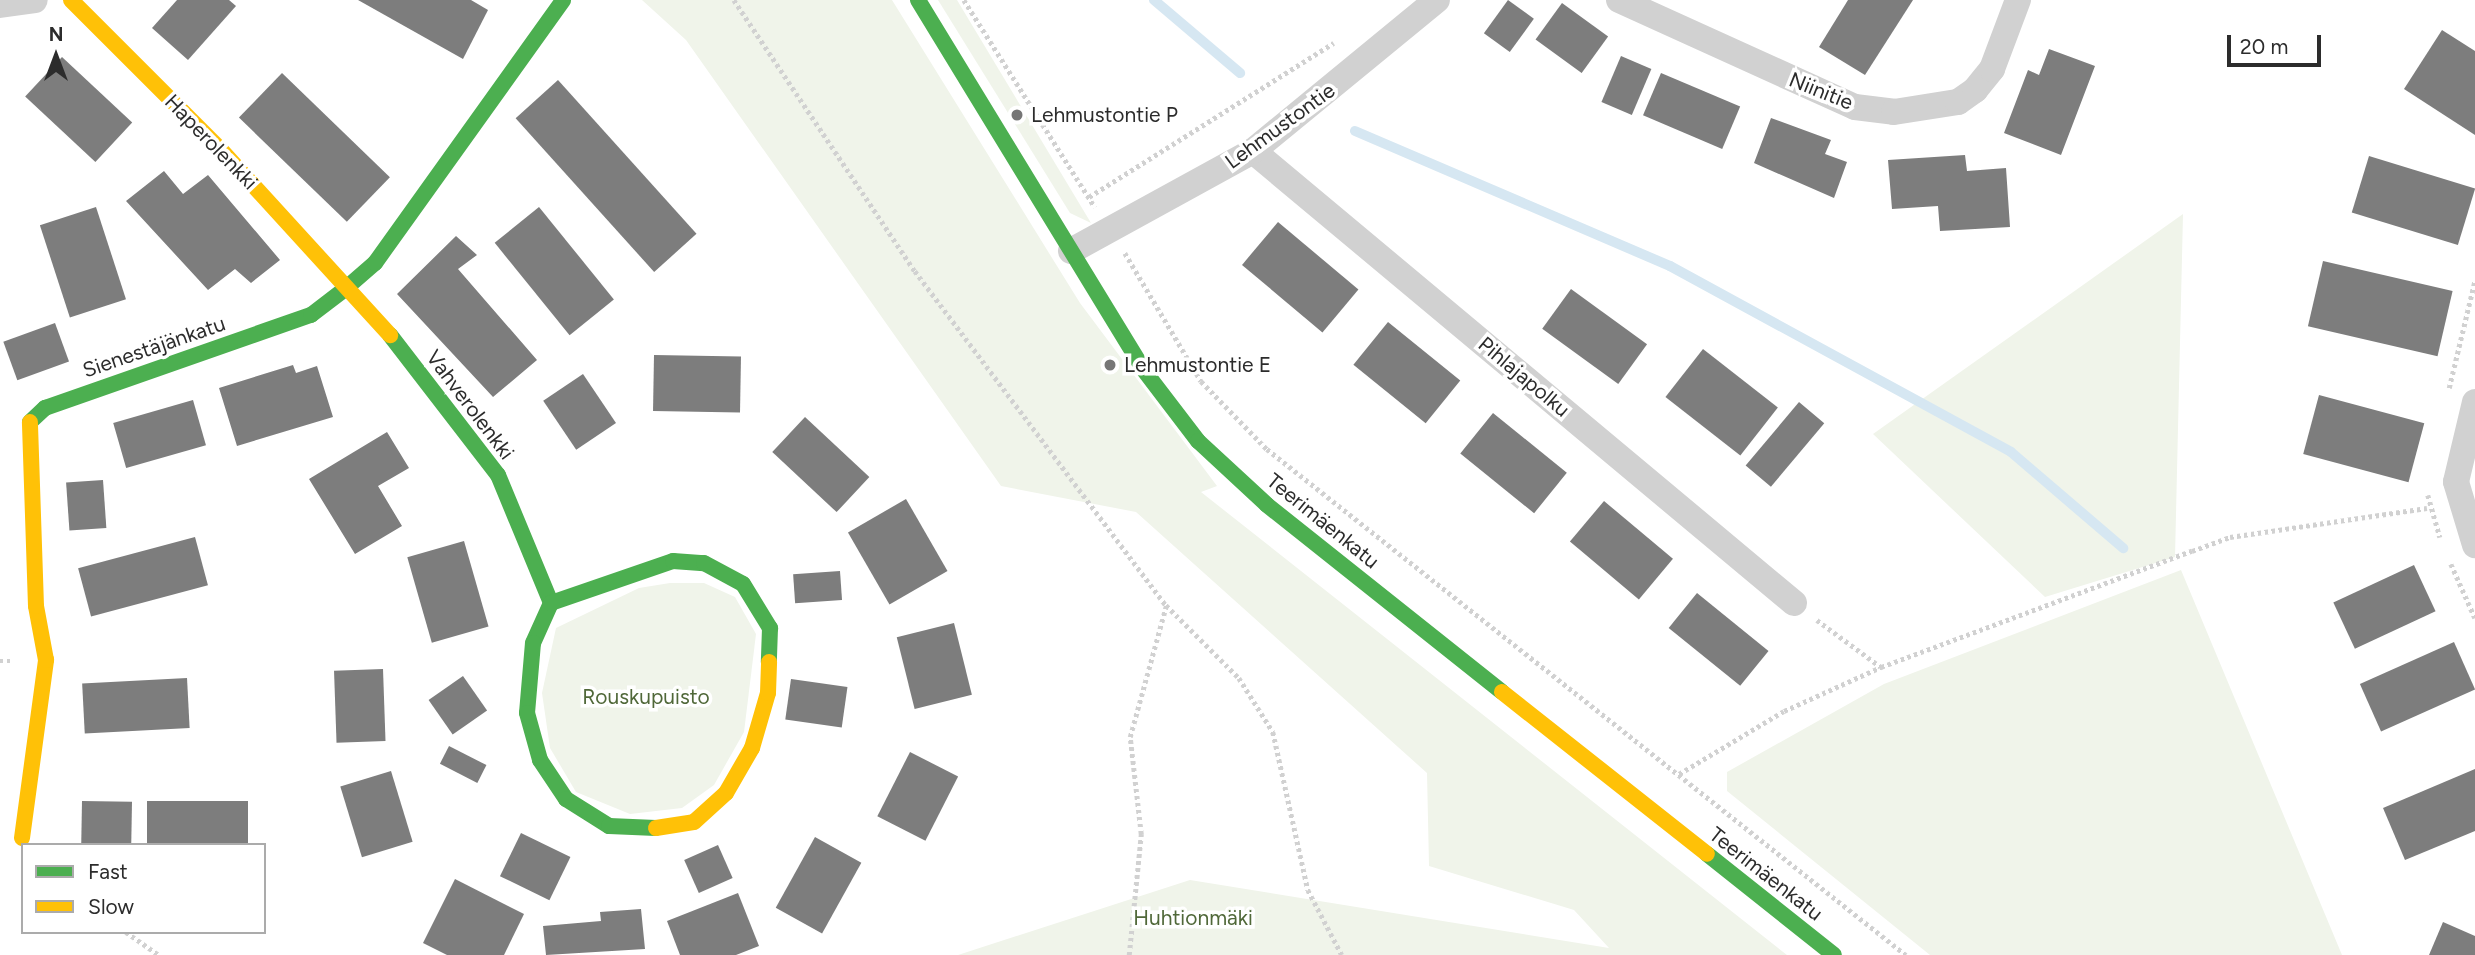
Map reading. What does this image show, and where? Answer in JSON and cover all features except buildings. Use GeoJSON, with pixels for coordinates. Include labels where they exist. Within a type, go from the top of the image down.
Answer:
{"type":"FeatureCollection","features":[{"type":"Feature","properties":{"kind":"street"},"geometry":{"type":"LineString","coordinates":[[0,5],[35,0]]}},
{"type":"Feature","properties":{"kind":"street","name":"Haperolenkki"},"geometry":{"type":"LineString","coordinates":[[71,0],[221,150],[345,289]]}},
{"type":"Feature","properties":{"kind":"street","name":"Sienestäjänkatu"},"geometry":{"type":"LineString","coordinates":[[22,838],[46,660],[36,606],[27,425],[45,408],[311,315],[345,289],[375,263],[563,0]]}},
{"type":"Feature","properties":{"kind":"street","name":"Teerimäenkatu"},"geometry":{"type":"LineString","coordinates":[[918,0],[1151,379],[1198,441],[1267,505],[1834,955]]}},
{"type":"Feature","properties":{"kind":"street","name":"Lehmustontie"},"geometry":{"type":"LineString","coordinates":[[1071,251],[1253,151],[1437,0]]}},
{"type":"Feature","properties":{"kind":"street","name":"Niinitie"},"geometry":{"type":"LineString","coordinates":[[1619,0],[1855,107],[1894,112],[1958,102],[1975,90],[1992,69],[2018,0]]}},
{"type":"Feature","properties":{"kind":"street","name":"Pihlajapolku"},"geometry":{"type":"LineString","coordinates":[[1253,151],[1794,603]]}},
{"type":"Feature","properties":{"kind":"street","name":"Vahverolenkki"},"geometry":{"type":"LineString","coordinates":[[345,289],[393,340],[498,475],[551,603]]}},
{"type":"Feature","properties":{"kind":"street"},"geometry":{"type":"LineString","coordinates":[[2475,402],[2456,482],[2475,545]]}},
{"type":"Feature","properties":{"kind":"street"},"geometry":{"type":"LineString","coordinates":[[673,561],[704,563],[743,584],[770,628],[768,693],[752,748],[726,793],[694,822],[643,830],[609,825],[566,799],[540,760],[527,713],[533,643],[551,603],[673,561]]}},
{"type":"Feature","properties":{"kind":"path"},"geometry":{"type":"LineString","coordinates":[[734,0],[915,271],[1166,605],[1239,678],[1273,732],[1308,890],[1342,955]]}},
{"type":"Feature","properties":{"kind":"path"},"geometry":{"type":"LineString","coordinates":[[964,0],[1110,229],[1201,381],[1229,414],[1906,955]]}},
{"type":"Feature","properties":{"kind":"path"},"geometry":{"type":"LineString","coordinates":[[1089,197],[1199,133],[1339,40]]}},
{"type":"Feature","properties":{"kind":"path"},"geometry":{"type":"LineString","coordinates":[[1679,774],[1784,711],[1881,667],[2230,537],[2427,508]]}},
{"type":"Feature","properties":{"kind":"path"},"geometry":{"type":"LineString","coordinates":[[1794,603],[1881,667]]}},
{"type":"Feature","properties":{"kind":"path"},"geometry":{"type":"LineString","coordinates":[[1129,955],[1141,834],[1130,737],[1166,605]]}},
{"type":"Feature","properties":{"kind":"path"},"geometry":{"type":"LineString","coordinates":[[129,934],[159,955]]}},
{"type":"Feature","properties":{"kind":"green space","name":"Huhtionmäki"},"geometry":{"type":"Polygon","coordinates":[[[642,0],[892,0],[1080,303],[1217,486],[1201,492],[1787,955],[958,955],[1190,880],[1609,948],[1574,910],[1429,866],[1427,773],[1136,512],[1001,486],[686,40],[642,0]]]}},
{"type":"Feature","properties":{"kind":"green space"},"geometry":{"type":"Polygon","coordinates":[[[938,0],[957,0],[1091,223],[1070,213],[938,0]]]}},
{"type":"Feature","properties":{"kind":"green space"},"geometry":{"type":"Polygon","coordinates":[[[2183,214],[2175,557],[2045,597],[1873,434],[2183,214]]]}},
{"type":"Feature","properties":{"kind":"green space"},"geometry":{"type":"Polygon","coordinates":[[[2181,570],[2342,955],[1930,955],[1727,791],[1727,772],[1884,684],[2181,570]]]}},
{"type":"Feature","properties":{"kind":"green space","name":"Rouskupuisto"},"geometry":{"type":"Polygon","coordinates":[[[670,583],[704,583],[735,597],[756,634],[744,732],[714,785],[682,808],[630,814],[576,792],[550,748],[542,693],[556,628],[639,588],[670,583]]]}},
{"type":"Feature","properties":{"kind":"waterway"},"geometry":{"type":"LineString","coordinates":[[1154,0],[1240,73]]}},
{"type":"Feature","properties":{"kind":"waterway"},"geometry":{"type":"LineString","coordinates":[[1355,131],[1670,266],[2011,452],[2123,548]]}},
{"type":"Feature","properties":{"kind":"traffic: fast"},"geometry":{"type":"LineString","coordinates":[[30,422],[45,408],[311,315],[345,289],[375,263],[563,0]]}},
{"type":"Feature","properties":{"kind":"traffic: fast"},"geometry":{"type":"LineString","coordinates":[[918,0],[1143,369],[1198,441],[1267,505],[1502,692]]}},
{"type":"Feature","properties":{"kind":"traffic: fast"},"geometry":{"type":"LineString","coordinates":[[390,335],[498,475],[551,603],[533,643],[527,713],[540,760],[566,799],[609,826],[656,828]]}},
{"type":"Feature","properties":{"kind":"traffic: fast"},"geometry":{"type":"LineString","coordinates":[[551,603],[673,561],[704,563],[743,584],[770,628],[769,662]]}},
{"type":"Feature","properties":{"kind":"traffic: fast"},"geometry":{"type":"LineString","coordinates":[[1707,854],[1834,955]]}},
{"type":"Feature","properties":{"kind":"traffic: slow"},"geometry":{"type":"LineString","coordinates":[[71,0],[221,150],[390,335]]}},
{"type":"Feature","properties":{"kind":"traffic: slow"},"geometry":{"type":"LineString","coordinates":[[22,838],[46,660],[36,606],[30,422]]}},
{"type":"Feature","properties":{"kind":"traffic: slow"},"geometry":{"type":"LineString","coordinates":[[656,828],[694,822],[726,793],[752,748],[768,693],[769,662]]}},
{"type":"Feature","properties":{"kind":"traffic: slow"},"geometry":{"type":"LineString","coordinates":[[1502,692],[1707,854]]}},
{"type":"Feature","properties":{"kind":"place","name":"Lehmustontie P"},"geometry":{"type":"Point","coordinates":[1017,115]}},
{"type":"Feature","properties":{"kind":"place","name":"Lehmustontie E"},"geometry":{"type":"Point","coordinates":[1110,365]}}]}
